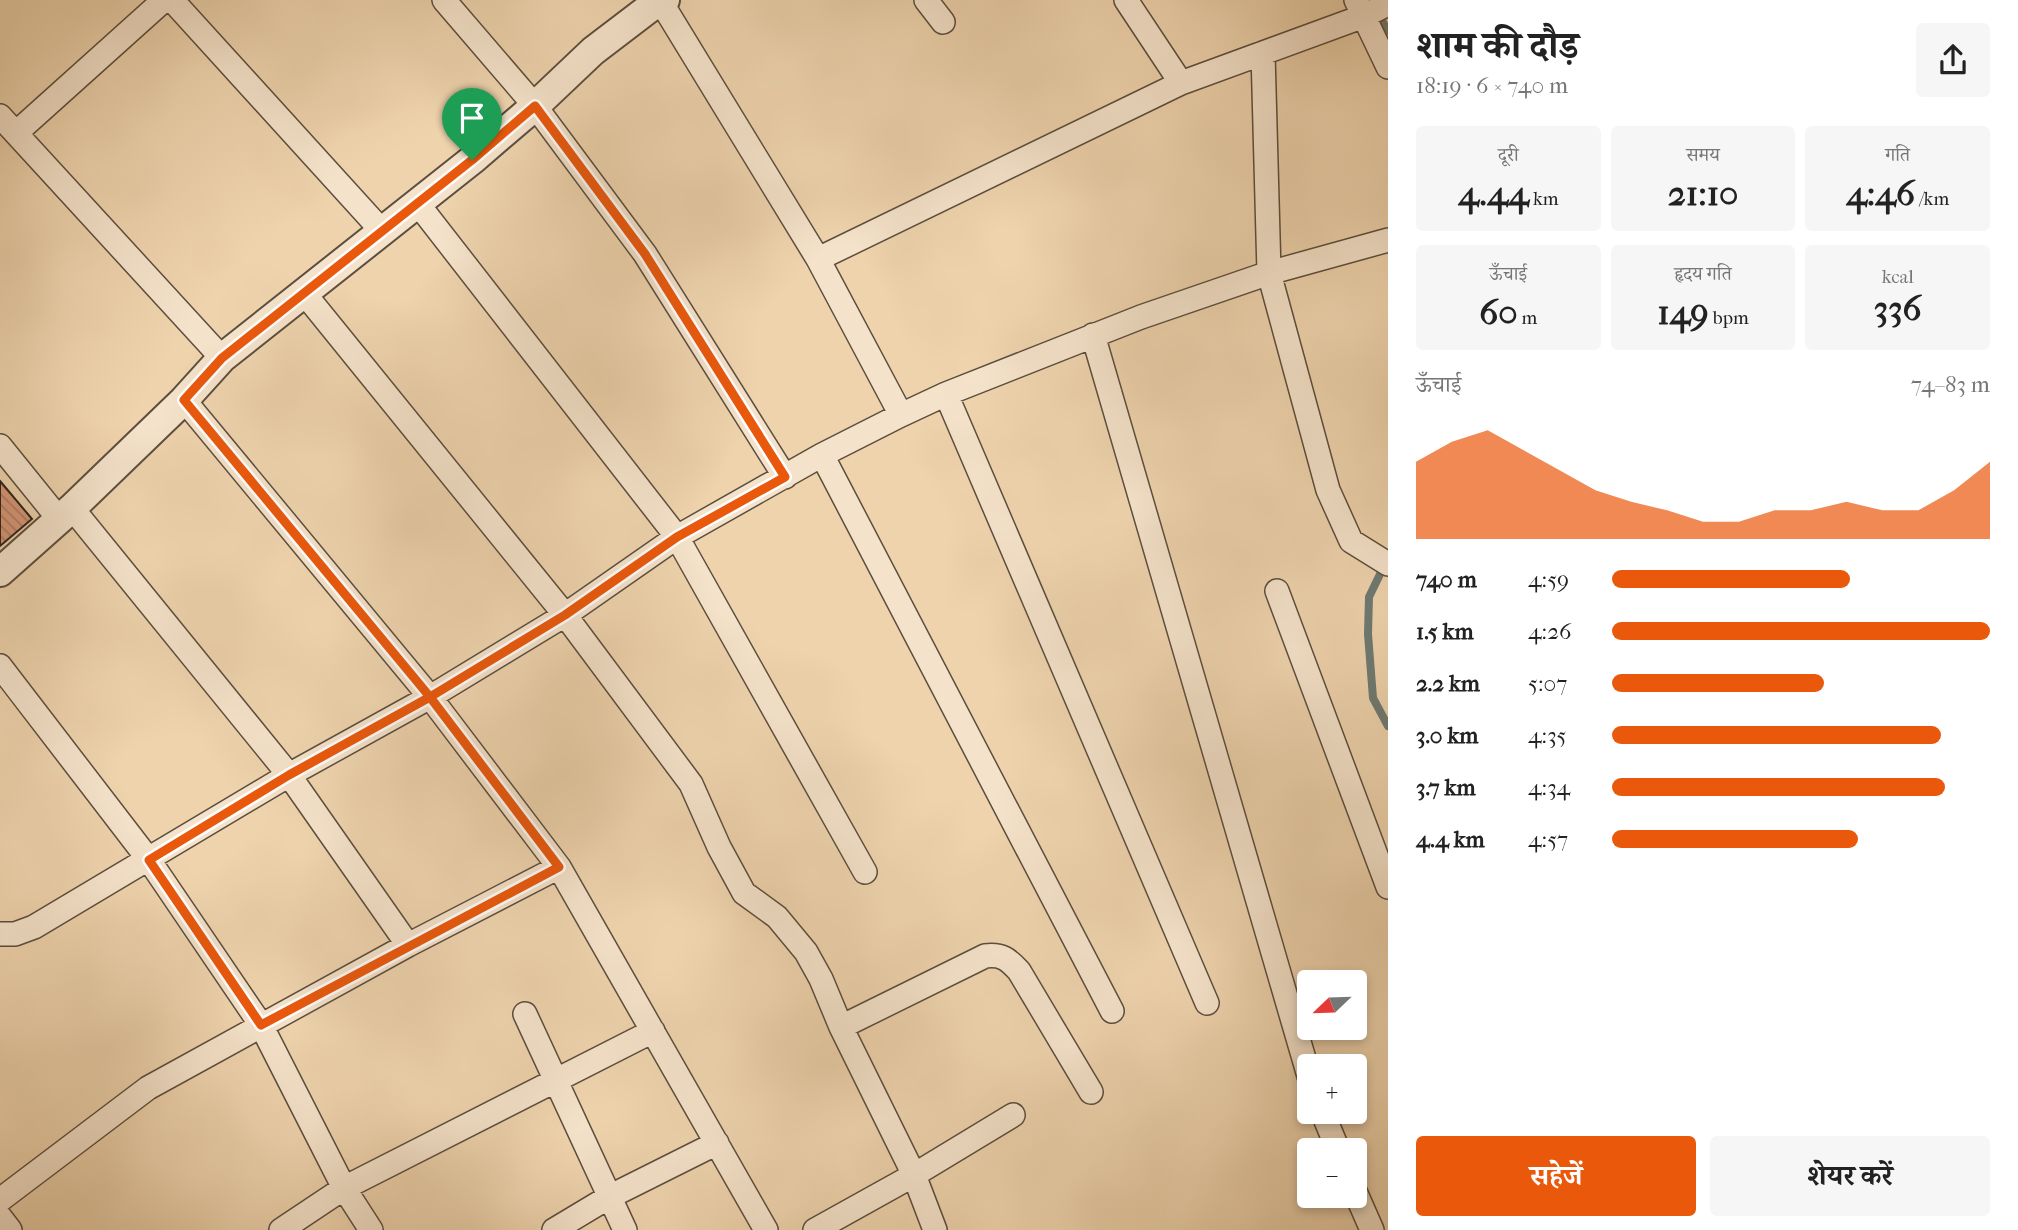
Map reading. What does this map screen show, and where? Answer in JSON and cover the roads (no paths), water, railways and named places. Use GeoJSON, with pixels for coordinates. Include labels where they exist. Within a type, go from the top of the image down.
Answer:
{"type":"FeatureCollection","features":[{"type":"Feature","properties":{"kind":"street"},"geometry":{"type":"LineString","coordinates":[[16,133],[164,0]]}},
{"type":"Feature","properties":{"kind":"street"},"geometry":{"type":"LineString","coordinates":[[172,0],[382,231]]}},
{"type":"Feature","properties":{"kind":"street"},"geometry":{"type":"LineString","coordinates":[[444,0],[535,106],[645,254],[785,477]]}},
{"type":"Feature","properties":{"kind":"street"},"geometry":{"type":"LineString","coordinates":[[926,0],[943,22]]}},
{"type":"Feature","properties":{"kind":"street"},"geometry":{"type":"LineString","coordinates":[[1126,0],[1181,83]]}},
{"type":"Feature","properties":{"kind":"street"},"geometry":{"type":"LineString","coordinates":[[0,572],[184,400],[222,358],[418,204],[535,106],[593,51],[654,3],[818,259],[901,415]]}},
{"type":"Feature","properties":{"kind":"street"},"geometry":{"type":"LineString","coordinates":[[818,259],[1181,83],[1263,53],[1370,8],[1388,67]]}},
{"type":"Feature","properties":{"kind":"street"},"geometry":{"type":"LineString","coordinates":[[1263,53],[1269,273],[1328,490],[1351,541],[1388,565]]}},
{"type":"Feature","properties":{"kind":"street"},"geometry":{"type":"LineString","coordinates":[[0,116],[222,358]]}},
{"type":"Feature","properties":{"kind":"street"},"geometry":{"type":"LineString","coordinates":[[418,204],[677,537],[865,873]]}},
{"type":"Feature","properties":{"kind":"street"},"geometry":{"type":"LineString","coordinates":[[0,915],[8,934],[34,928],[289,775],[430,697],[565,615],[677,537],[822,455],[901,415],[1093,335],[1269,273],[1388,240]]}},
{"type":"Feature","properties":{"kind":"street"},"geometry":{"type":"LineString","coordinates":[[304,293],[565,615],[691,784],[719,847],[744,893],[777,917],[806,952],[914,1175],[935,1230]]}},
{"type":"Feature","properties":{"kind":"street"},"geometry":{"type":"LineString","coordinates":[[1093,335],[1303,1054]]}},
{"type":"Feature","properties":{"kind":"street"},"geometry":{"type":"LineString","coordinates":[[946,394],[1207,1003]]}},
{"type":"Feature","properties":{"kind":"street"},"geometry":{"type":"LineString","coordinates":[[184,400],[430,697],[559,867],[766,1230]]}},
{"type":"Feature","properties":{"kind":"street"},"geometry":{"type":"LineString","coordinates":[[0,446],[65,514],[289,775],[408,945]]}},
{"type":"Feature","properties":{"kind":"street"},"geometry":{"type":"LineString","coordinates":[[822,455],[1112,1011]]}},
{"type":"Feature","properties":{"kind":"street"},"geometry":{"type":"LineString","coordinates":[[1277,591],[1388,887]]}},
{"type":"Feature","properties":{"kind":"street"},"geometry":{"type":"LineString","coordinates":[[0,666],[149,860],[261,1025],[344,1188],[371,1230]]}},
{"type":"Feature","properties":{"kind":"street"},"geometry":{"type":"LineString","coordinates":[[0,1200],[148,1088],[408,945],[559,867]]}},
{"type":"Feature","properties":{"kind":"street"},"geometry":{"type":"LineString","coordinates":[[841,1027],[985,956],[997,954],[1009,960],[1019,971],[1091,1093]]}},
{"type":"Feature","properties":{"kind":"street"},"geometry":{"type":"LineString","coordinates":[[525,1014],[625,1230]]}},
{"type":"Feature","properties":{"kind":"street"},"geometry":{"type":"LineString","coordinates":[[281,1230],[344,1188],[653,1031]]}},
{"type":"Feature","properties":{"kind":"street"},"geometry":{"type":"LineString","coordinates":[[815,1230],[914,1175],[1013,1115]]}},
{"type":"Feature","properties":{"kind":"street"},"geometry":{"type":"LineString","coordinates":[[554,1230],[609,1197],[717,1143]]}},
{"type":"Feature","properties":{"kind":"street"},"geometry":{"type":"LineString","coordinates":[[1362,1208],[1372,1230]]}},
{"type":"Feature","properties":{"kind":"street"},"geometry":{"type":"LineString","coordinates":[[0,1217],[10,1230]]}},
{"type":"Feature","properties":{"kind":"waterway"},"geometry":{"type":"LineString","coordinates":[[1370,0],[1388,31]]}},
{"type":"Feature","properties":{"kind":"waterway"},"geometry":{"type":"LineString","coordinates":[[1384,566],[1369,597],[1368,634],[1373,698],[1388,726]]}}]}
